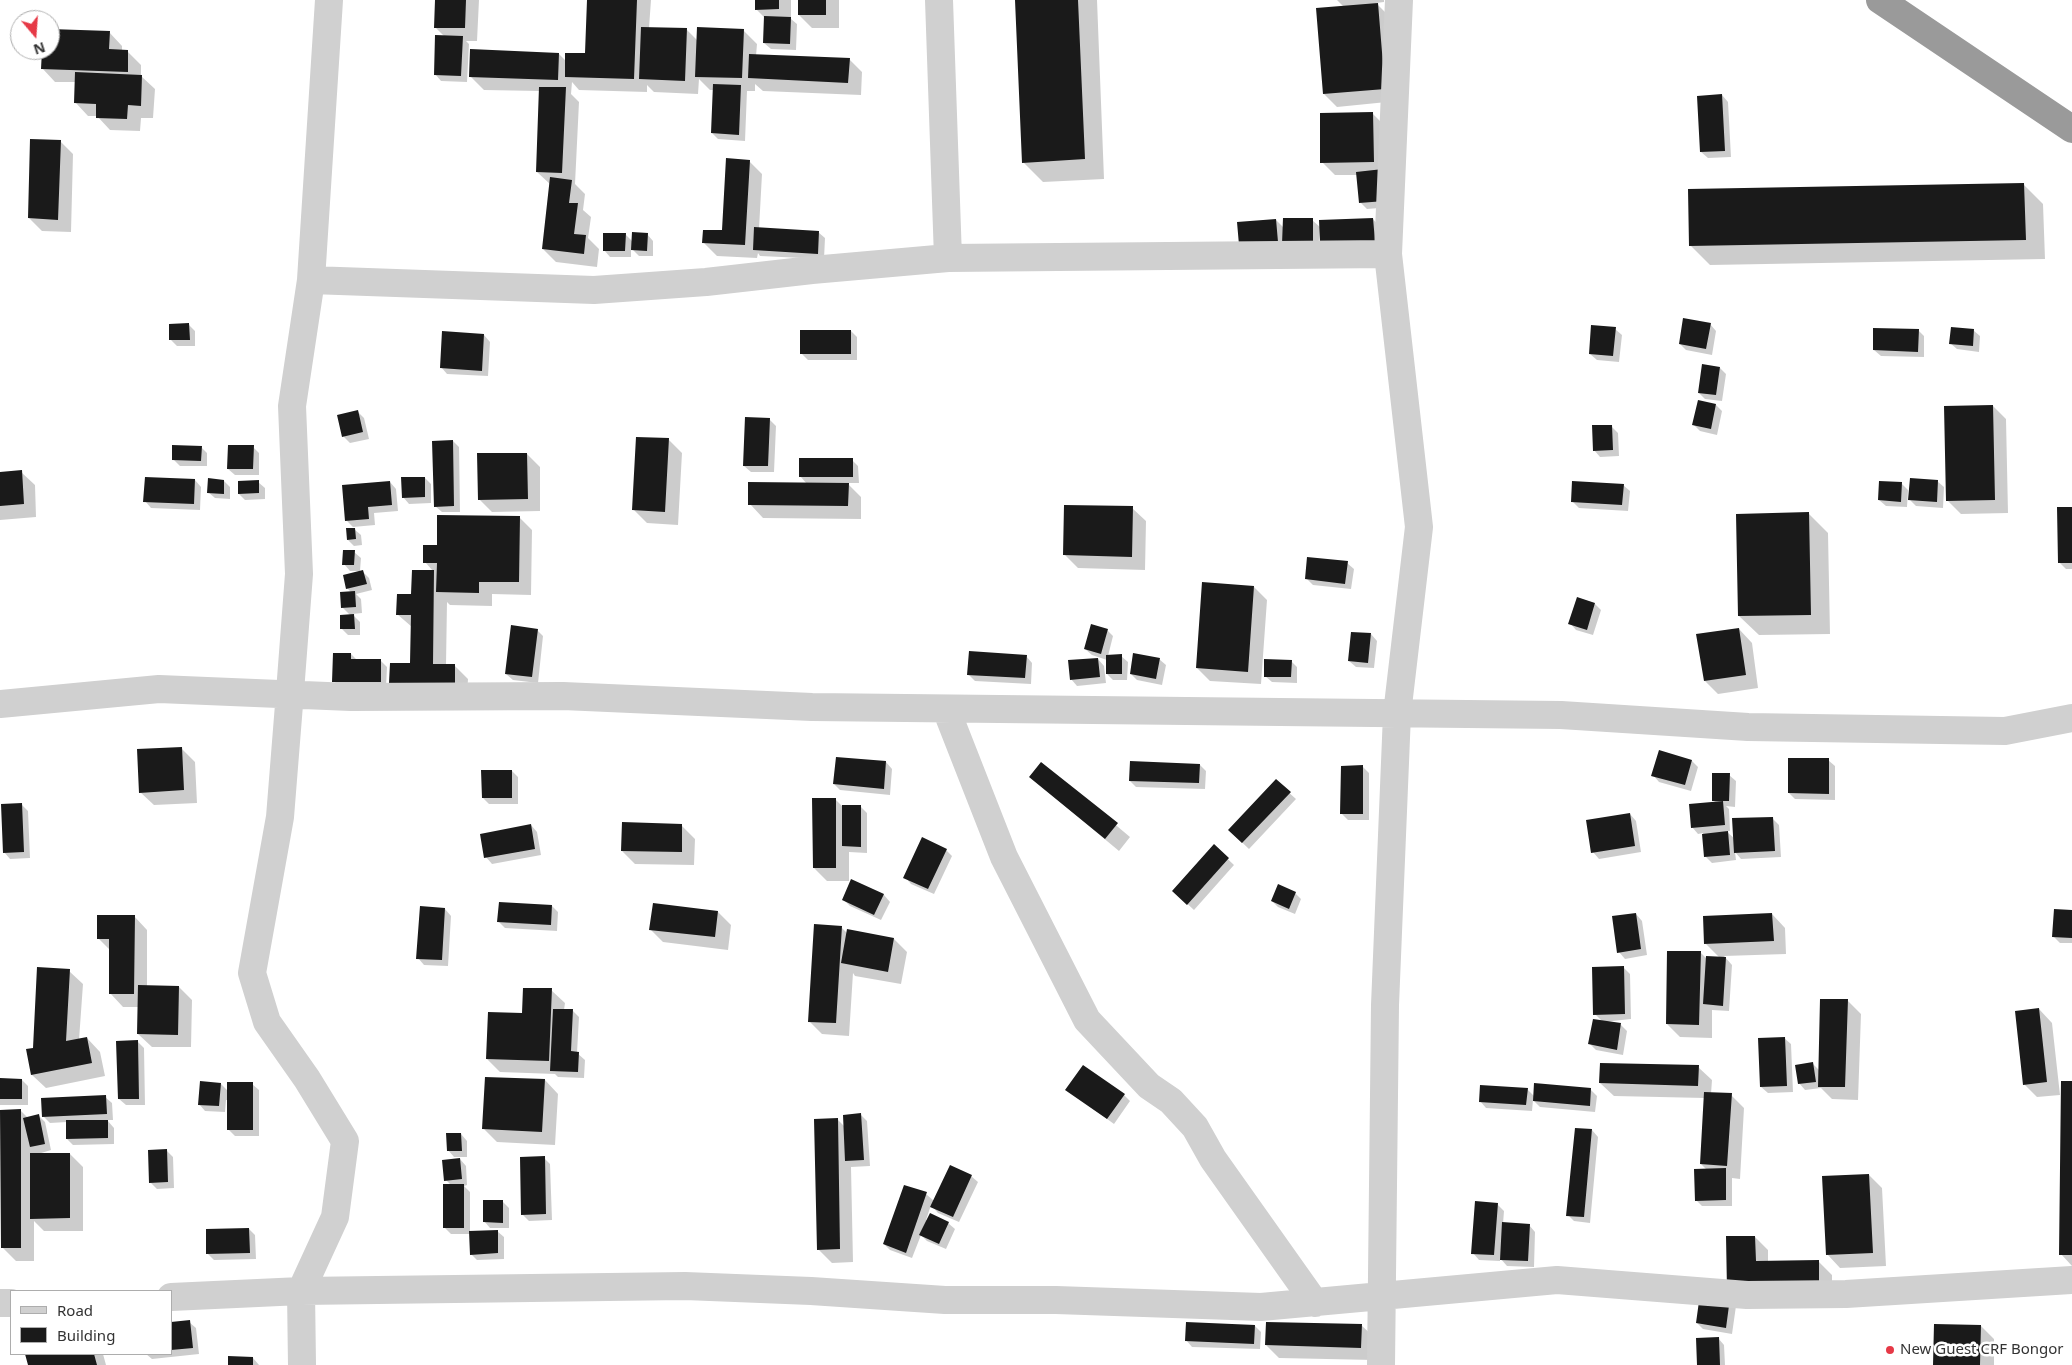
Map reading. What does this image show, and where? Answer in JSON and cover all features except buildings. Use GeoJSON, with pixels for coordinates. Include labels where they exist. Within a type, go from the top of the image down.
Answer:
{"type":"FeatureCollection","features":[{"type":"Feature","properties":{"kind":"highway"},"geometry":{"type":"LineString","coordinates":[[1880,0],[2072,129]]}},
{"type":"Feature","properties":{"kind":"street"},"geometry":{"type":"LineString","coordinates":[[302,1365],[301,1291],[335,1217],[345,1141],[307,1079],[267,1022],[252,973],[280,818],[290,692],[298,574],[292,406],[311,280],[329,0]]}},
{"type":"Feature","properties":{"kind":"street"},"geometry":{"type":"LineString","coordinates":[[939,0],[948,258]]}},
{"type":"Feature","properties":{"kind":"street"},"geometry":{"type":"LineString","coordinates":[[1381,1365],[1385,1005],[1397,714],[1419,527],[1388,254],[1399,0]]}},
{"type":"Feature","properties":{"kind":"street"},"geometry":{"type":"LineString","coordinates":[[311,280],[594,290],[706,282],[948,258],[1388,254]]}},
{"type":"Feature","properties":{"kind":"street"},"geometry":{"type":"LineString","coordinates":[[0,704],[159,689],[290,692],[351,696],[563,696],[812,707],[1561,715],[1748,727],[2005,731],[2072,718]]}},
{"type":"Feature","properties":{"kind":"street"},"geometry":{"type":"LineString","coordinates":[[946,709],[1004,858],[1087,1020],[1149,1086],[1171,1101],[1195,1127],[1213,1159],[1315,1303]]}},
{"type":"Feature","properties":{"kind":"street"},"geometry":{"type":"LineString","coordinates":[[172,1297],[301,1291],[686,1286],[811,1291],[945,1300],[1056,1300],[1261,1307],[1381,1298],[1557,1280],[1747,1295],[1846,1294],[2072,1280]]}},
{"type":"Feature","properties":{"kind":"place","name":"New Guest CRF Bongor"},"geometry":{"type":"Point","coordinates":[1890,1350]}}]}
